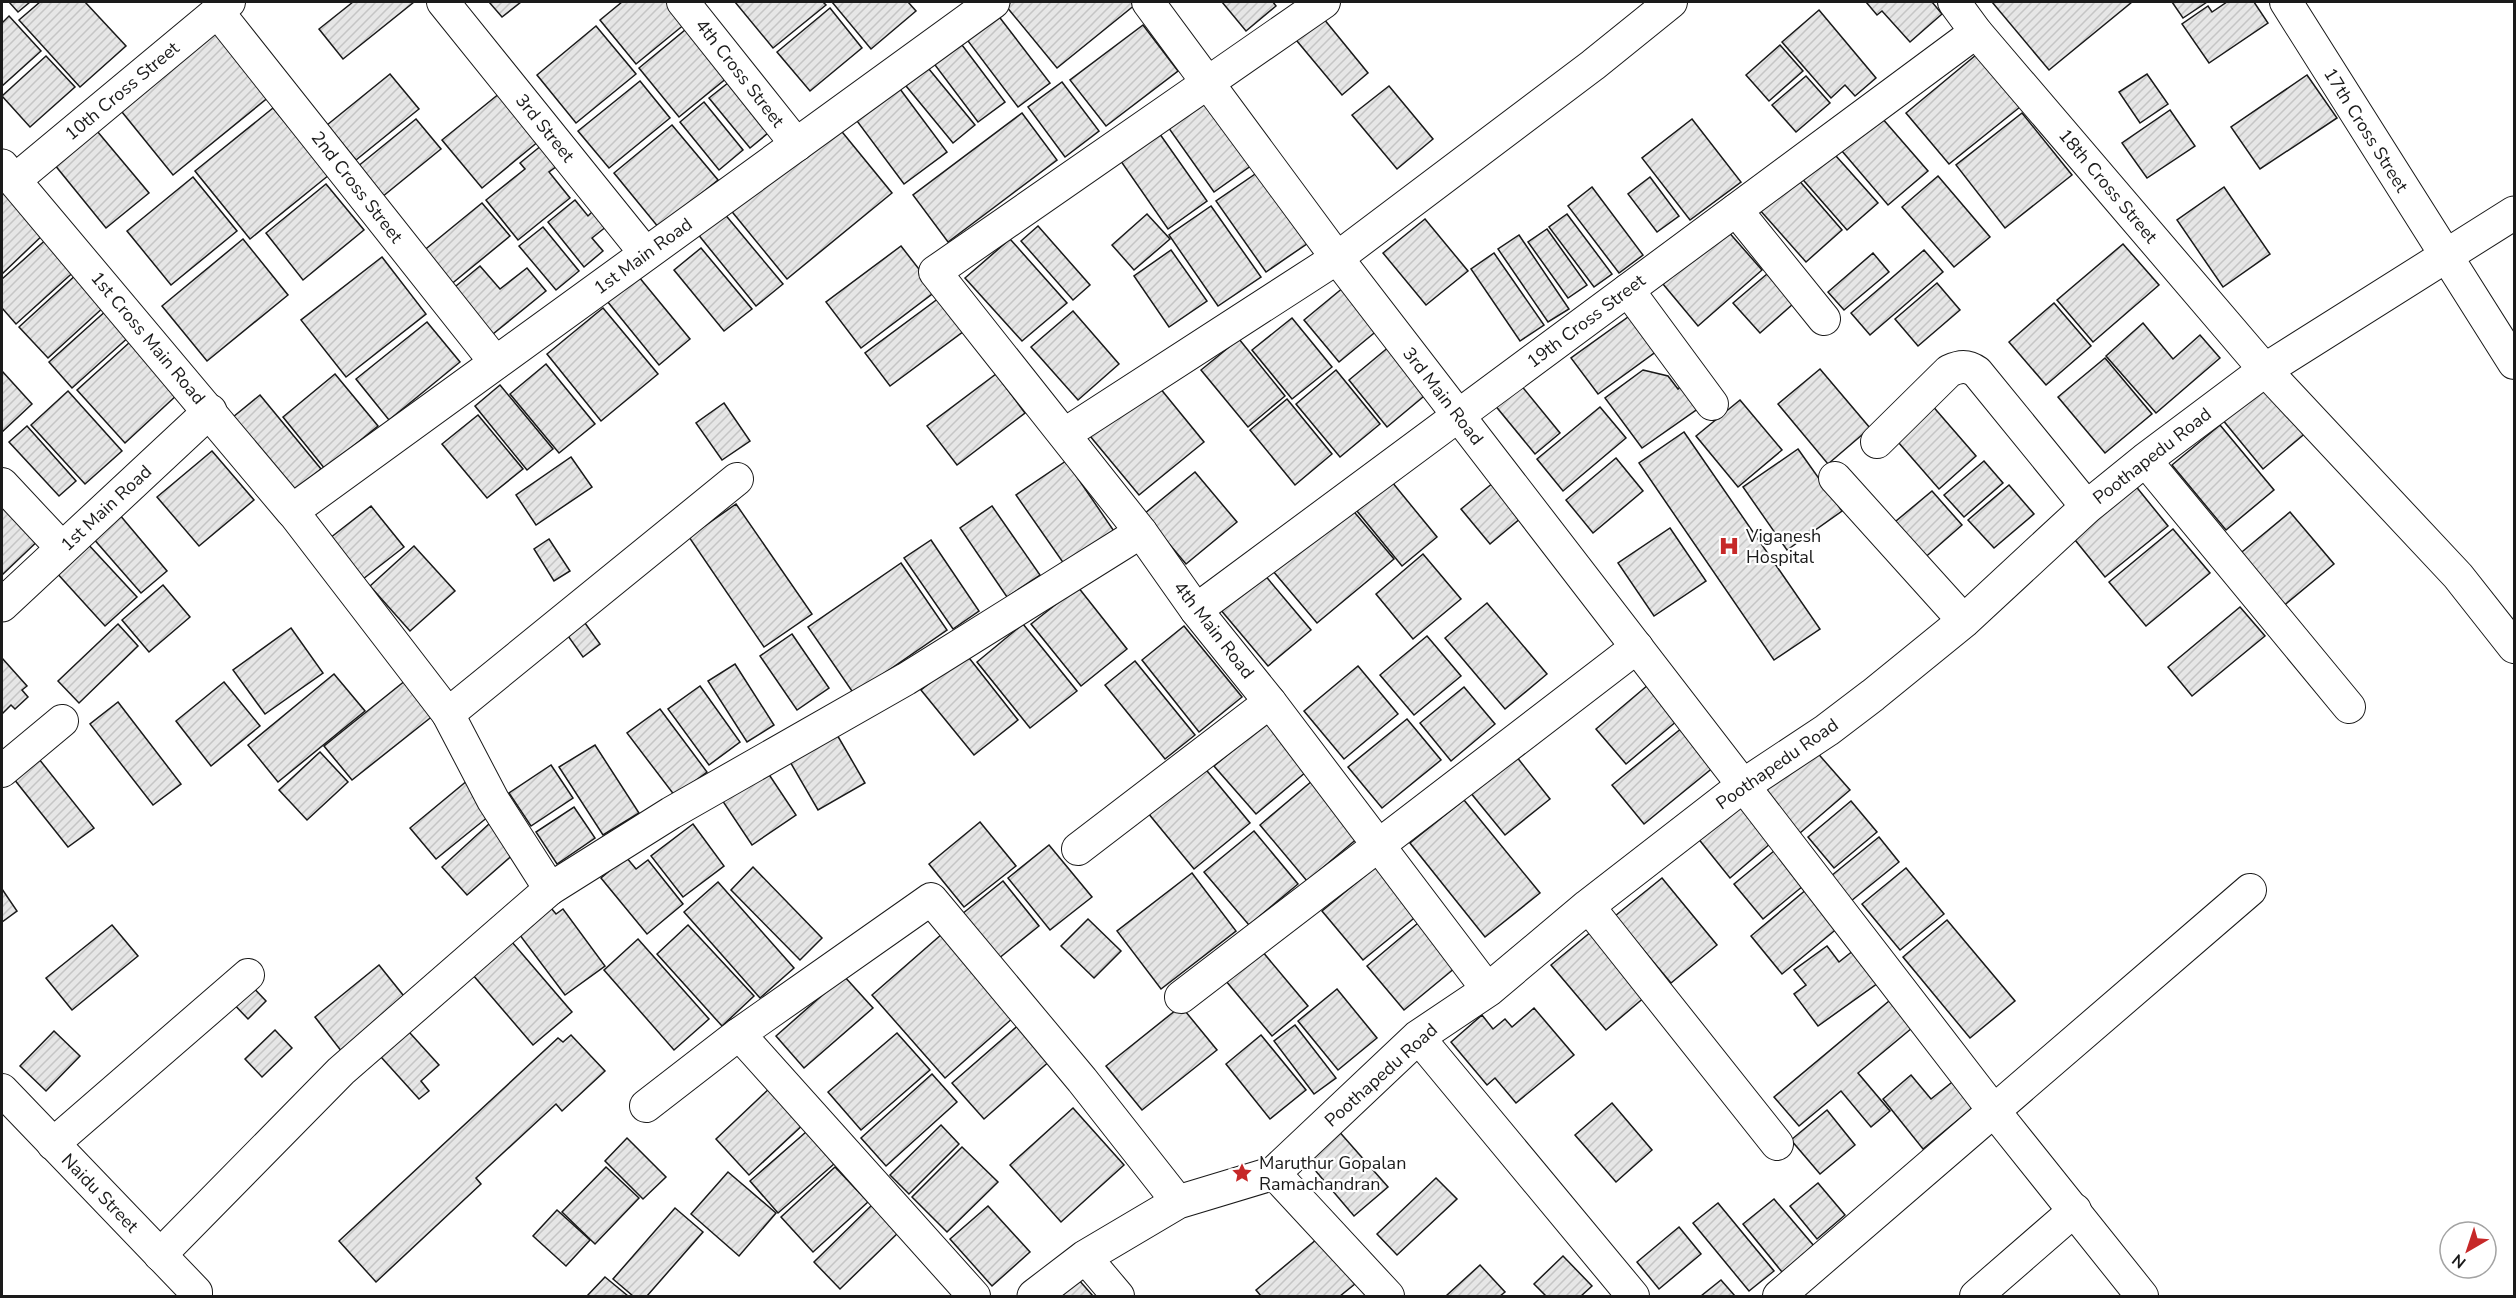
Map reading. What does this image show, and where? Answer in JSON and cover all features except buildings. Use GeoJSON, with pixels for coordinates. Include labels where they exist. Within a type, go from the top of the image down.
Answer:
{"type":"FeatureCollection","features":[{"type":"Feature","properties":{"kind":"street","name":"3rd Street"},"geometry":{"type":"LineString","coordinates":[[443,2],[646,254]]}},
{"type":"Feature","properties":{"kind":"street","name":"4th Cross Street"},"geometry":{"type":"LineString","coordinates":[[683,2],[796,145]]}},
{"type":"Feature","properties":{"kind":"street","name":"1st Main Road"},"geometry":{"type":"LineString","coordinates":[[292,511],[993,2]]}},
{"type":"Feature","properties":{"kind":"street","name":"3rd Main Road"},"geometry":{"type":"LineString","coordinates":[[1148,2],[1337,258],[1458,416],[1994,1111],[2142,1296]]}},
{"type":"Feature","properties":{"kind":"street"},"geometry":{"type":"LineString","coordinates":[[1209,84],[1324,2]]}},
{"type":"Feature","properties":{"kind":"street"},"geometry":{"type":"LineString","coordinates":[[1065,434],[1337,258],[1593,65],[1671,2]]}},
{"type":"Feature","properties":{"kind":"street","name":"18th Cross Street"},"geometry":{"type":"LineString","coordinates":[[1954,2],[1976,32],[2265,370],[2458,576],[2514,647]]}},
{"type":"Feature","properties":{"kind":"street","name":"17th Cross Street"},"geometry":{"type":"LineString","coordinates":[[2286,2],[2514,363]]}},
{"type":"Feature","properties":{"kind":"street","name":"10th Cross Street"},"geometry":{"type":"LineString","coordinates":[[8,173],[223,6]]}},
{"type":"Feature","properties":{"kind":"street","name":"2nd Cross Street"},"geometry":{"type":"LineString","coordinates":[[223,6],[496,363]]}},
{"type":"Feature","properties":{"kind":"street","name":"19th Cross Street"},"geometry":{"type":"LineString","coordinates":[[1196,610],[1976,32]]}},
{"type":"Feature","properties":{"kind":"street","name":"4th Main Road"},"geometry":{"type":"LineString","coordinates":[[1209,84],[935,272],[1141,532],[1196,610],[1270,702],[1488,990]]}},
{"type":"Feature","properties":{"kind":"street","name":"1st Cross Main Road"},"geometry":{"type":"LineString","coordinates":[[8,173],[292,511]]}},
{"type":"Feature","properties":{"kind":"street"},"geometry":{"type":"LineString","coordinates":[[1736,210],[1824,319]]}},
{"type":"Feature","properties":{"kind":"street","name":"Poothapedu Road"},"geometry":{"type":"LineString","coordinates":[[1034,1296],[1085,1257],[1178,1202],[1274,1173],[1418,1037],[1488,990],[1588,906],[1744,785],[1827,730],[1964,621],[2087,507],[2145,460],[2265,370],[2514,213]]}},
{"type":"Feature","properties":{"kind":"street"},"geometry":{"type":"LineString","coordinates":[[1628,290],[1712,404]]}},
{"type":"Feature","properties":{"kind":"street"},"geometry":{"type":"LineString","coordinates":[[1877,442],[1949,371],[1960,366],[1970,367],[1977,372],[2087,507]]}},
{"type":"Feature","properties":{"kind":"street","name":"1st Main Road"},"geometry":{"type":"LineString","coordinates":[[2,605],[210,411]]}},
{"type":"Feature","properties":{"kind":"street"},"geometry":{"type":"LineString","coordinates":[[2145,460],[2349,707]]}},
{"type":"Feature","properties":{"kind":"street"},"geometry":{"type":"LineString","coordinates":[[1835,478],[1964,621]]}},
{"type":"Feature","properties":{"kind":"street"},"geometry":{"type":"LineString","coordinates":[[448,714],[736,480]]}},
{"type":"Feature","properties":{"kind":"street"},"geometry":{"type":"LineString","coordinates":[[2,484],[62,549]]}},
{"type":"Feature","properties":{"kind":"street"},"geometry":{"type":"LineString","coordinates":[[292,511],[448,714],[493,800],[550,889]]}},
{"type":"Feature","properties":{"kind":"street"},"geometry":{"type":"LineString","coordinates":[[160,1255],[341,1071],[550,889],[671,813],[906,679],[1141,532]]}},
{"type":"Feature","properties":{"kind":"street"},"geometry":{"type":"LineString","coordinates":[[1181,997],[1637,647]]}},
{"type":"Feature","properties":{"kind":"street"},"geometry":{"type":"LineString","coordinates":[[1078,849],[1270,702]]}},
{"type":"Feature","properties":{"kind":"street"},"geometry":{"type":"LineString","coordinates":[[2,771],[63,721]]}},
{"type":"Feature","properties":{"kind":"street"},"geometry":{"type":"LineString","coordinates":[[1779,1296],[2250,890]]}},
{"type":"Feature","properties":{"kind":"street"},"geometry":{"type":"LineString","coordinates":[[646,1106],[739,1034],[932,899],[1082,1080],[1178,1202]]}},
{"type":"Feature","properties":{"kind":"street"},"geometry":{"type":"LineString","coordinates":[[1588,906],[1777,1144]]}},
{"type":"Feature","properties":{"kind":"street"},"geometry":{"type":"LineString","coordinates":[[53,1144],[248,975]]}},
{"type":"Feature","properties":{"kind":"street"},"geometry":{"type":"LineString","coordinates":[[739,1034],[974,1296]]}},
{"type":"Feature","properties":{"kind":"street"},"geometry":{"type":"LineString","coordinates":[[1418,1037],[1633,1296]]}},
{"type":"Feature","properties":{"kind":"street","name":"Naidu Street"},"geometry":{"type":"LineString","coordinates":[[2,1090],[198,1295]]}},
{"type":"Feature","properties":{"kind":"street"},"geometry":{"type":"LineString","coordinates":[[1274,1173],[1388,1296]]}},
{"type":"Feature","properties":{"kind":"street"},"geometry":{"type":"LineString","coordinates":[[1976,1296],[2075,1210]]}},
{"type":"Feature","properties":{"kind":"street"},"geometry":{"type":"LineString","coordinates":[[1085,1257],[1118,1296]]}},
{"type":"Feature","properties":{"kind":"place","name":"Viganesh Hospital"},"geometry":{"type":"Point","coordinates":[1729,546]}},
{"type":"Feature","properties":{"kind":"place","name":"Maruthur Gopalan Ramachandran"},"geometry":{"type":"Point","coordinates":[1242,1173]}}]}
